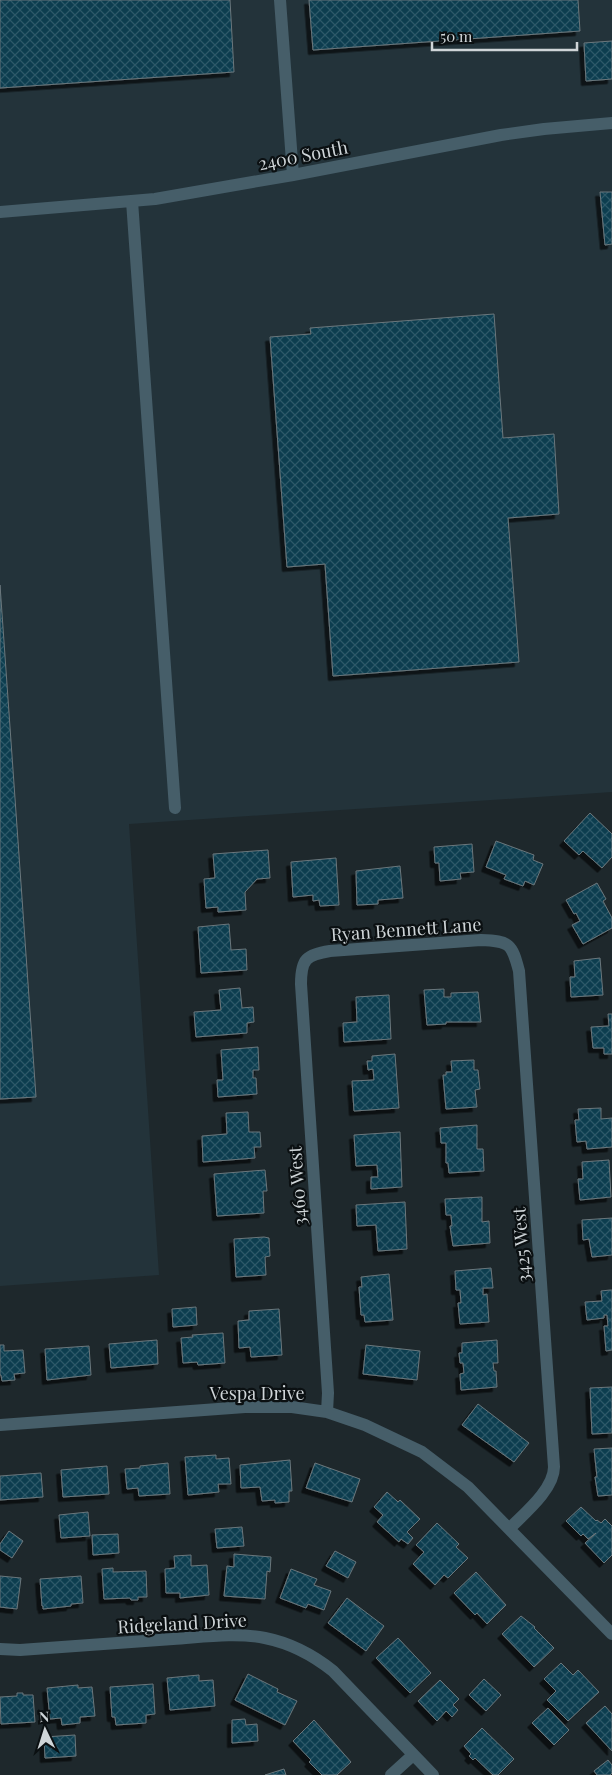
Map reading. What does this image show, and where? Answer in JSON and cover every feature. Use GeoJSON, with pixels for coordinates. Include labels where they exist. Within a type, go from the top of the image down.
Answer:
{"type":"FeatureCollection","features":[{"type":"Feature","properties":{"kind":"street"},"geometry":{"type":"LineString","coordinates":[[280,0],[293,175]]}},
{"type":"Feature","properties":{"kind":"street","name":"2400 South"},"geometry":{"type":"LineString","coordinates":[[0,212],[181,195],[501,135],[612,123]]}},
{"type":"Feature","properties":{"kind":"street"},"geometry":{"type":"LineString","coordinates":[[132,201],[175,808]]}},
{"type":"Feature","properties":{"kind":"street","name":"Ryan Bennett Lane"},"geometry":{"type":"LineString","coordinates":[[306,959],[330,951],[481,940],[509,945]]}},
{"type":"Feature","properties":{"kind":"street","name":"3425 West"},"geometry":{"type":"LineString","coordinates":[[509,945],[514,951],[519,971],[554,1467],[554,1474],[546,1490],[510,1528]]}},
{"type":"Feature","properties":{"kind":"street","name":"3460 West"},"geometry":{"type":"LineString","coordinates":[[306,959],[302,966],[301,984],[328,1393],[327,1412]]}},
{"type":"Feature","properties":{"kind":"street","name":"Vespa Drive"},"geometry":{"type":"LineString","coordinates":[[0,1426],[245,1408],[292,1408],[327,1412],[365,1425],[422,1452],[468,1487],[612,1634]]}},
{"type":"Feature","properties":{"kind":"street","name":"Ridgeland Drive"},"geometry":{"type":"LineString","coordinates":[[0,1650],[225,1635],[265,1638],[286,1644],[320,1660],[333,1671],[433,1775]]}},
{"type":"Feature","properties":{"kind":"street"},"geometry":{"type":"LineString","coordinates":[[392,1775],[413,1755]]}},
{"type":"Feature","properties":{"kind":"shaded area"},"geometry":{"type":"Polygon","coordinates":[[[0,0],[612,0],[612,792],[129,824],[159,1275],[0,1286],[0,0]]]}},
{"type":"Feature","properties":{"kind":"building"},"geometry":{"type":"Polygon","coordinates":[[[0,0],[230,0],[234,72],[0,88],[0,0]]]}},
{"type":"Feature","properties":{"kind":"building"},"geometry":{"type":"Polygon","coordinates":[[[309,0],[578,0],[580,31],[313,50],[309,0]]]}},
{"type":"Feature","properties":{"kind":"building"},"geometry":{"type":"Polygon","coordinates":[[[612,41],[612,79],[586,81],[584,43],[612,41]]]}},
{"type":"Feature","properties":{"kind":"building"},"geometry":{"type":"Polygon","coordinates":[[[600,192],[612,192],[612,244],[605,245],[600,192]]]}},
{"type":"Feature","properties":{"kind":"building"},"geometry":{"type":"Polygon","coordinates":[[[494,314],[503,438],[554,434],[559,514],[508,518],[519,662],[333,676],[325,564],[287,567],[270,337],[311,334],[310,328],[494,314]]]}},
{"type":"Feature","properties":{"kind":"building"},"geometry":{"type":"Polygon","coordinates":[[[0,585],[36,1097],[0,1099],[0,585]]]}},
{"type":"Feature","properties":{"kind":"building"},"geometry":{"type":"Polygon","coordinates":[[[590,813],[612,834],[612,857],[602,868],[583,851],[579,855],[564,841],[590,813]]]}},
{"type":"Feature","properties":{"kind":"building"},"geometry":{"type":"Polygon","coordinates":[[[496,841],[534,855],[533,860],[543,864],[534,885],[525,881],[523,886],[504,879],[506,875],[486,867],[496,841]]]}},
{"type":"Feature","properties":{"kind":"building"},"geometry":{"type":"Polygon","coordinates":[[[472,844],[474,872],[460,873],[461,879],[440,881],[439,863],[435,863],[434,847],[472,844]]]}},
{"type":"Feature","properties":{"kind":"building"},"geometry":{"type":"Polygon","coordinates":[[[268,850],[270,878],[257,879],[245,892],[246,910],[218,912],[218,907],[206,908],[204,879],[215,878],[213,854],[268,850]]]}},
{"type":"Feature","properties":{"kind":"building"},"geometry":{"type":"Polygon","coordinates":[[[336,858],[339,905],[320,906],[319,900],[313,901],[313,895],[293,897],[291,862],[336,858]]]}},
{"type":"Feature","properties":{"kind":"building"},"geometry":{"type":"Polygon","coordinates":[[[400,866],[403,898],[378,900],[378,904],[357,905],[356,871],[400,866]]]}},
{"type":"Feature","properties":{"kind":"building"},"geometry":{"type":"Polygon","coordinates":[[[597,883],[606,899],[603,901],[612,918],[612,928],[583,944],[572,925],[580,921],[566,900],[597,883]]]}},
{"type":"Feature","properties":{"kind":"building"},"geometry":{"type":"Polygon","coordinates":[[[229,924],[231,950],[246,949],[247,970],[201,973],[198,927],[229,924]]]}},
{"type":"Feature","properties":{"kind":"building"},"geometry":{"type":"Polygon","coordinates":[[[600,958],[603,995],[571,997],[570,977],[575,977],[574,961],[600,958]]]}},
{"type":"Feature","properties":{"kind":"building"},"geometry":{"type":"Polygon","coordinates":[[[240,988],[242,1008],[253,1007],[254,1022],[247,1023],[247,1033],[196,1037],[194,1012],[221,1010],[219,990],[240,988]]]}},
{"type":"Feature","properties":{"kind":"building"},"geometry":{"type":"Polygon","coordinates":[[[444,989],[444,997],[451,997],[451,993],[478,992],[481,1022],[446,1022],[446,1024],[427,1025],[424,990],[444,989]]]}},
{"type":"Feature","properties":{"kind":"building"},"geometry":{"type":"Polygon","coordinates":[[[389,995],[391,1039],[344,1042],[343,1023],[357,1022],[356,997],[389,995]]]}},
{"type":"Feature","properties":{"kind":"building"},"geometry":{"type":"Polygon","coordinates":[[[608,1014],[612,1014],[612,1054],[604,1054],[604,1048],[593,1048],[591,1027],[609,1026],[608,1014]]]}},
{"type":"Feature","properties":{"kind":"building"},"geometry":{"type":"Polygon","coordinates":[[[258,1047],[259,1070],[253,1070],[253,1078],[256,1078],[257,1094],[218,1097],[217,1080],[223,1080],[221,1050],[258,1047]]]}},
{"type":"Feature","properties":{"kind":"building"},"geometry":{"type":"Polygon","coordinates":[[[395,1054],[399,1108],[354,1111],[352,1081],[374,1080],[373,1069],[368,1070],[367,1061],[372,1061],[372,1056],[395,1054]]]}},
{"type":"Feature","properties":{"kind":"building"},"geometry":{"type":"Polygon","coordinates":[[[474,1060],[474,1070],[478,1070],[480,1089],[475,1090],[477,1107],[446,1109],[443,1075],[446,1075],[446,1072],[452,1072],[451,1061],[474,1060]]]}},
{"type":"Feature","properties":{"kind":"building"},"geometry":{"type":"Polygon","coordinates":[[[601,1108],[601,1119],[612,1118],[612,1147],[587,1149],[586,1141],[577,1142],[575,1120],[579,1120],[578,1109],[601,1108]]]}},
{"type":"Feature","properties":{"kind":"building"},"geometry":{"type":"Polygon","coordinates":[[[248,1112],[249,1132],[260,1132],[261,1147],[254,1147],[255,1158],[203,1162],[202,1136],[227,1134],[226,1113],[248,1112]]]}},
{"type":"Feature","properties":{"kind":"building"},"geometry":{"type":"Polygon","coordinates":[[[477,1125],[477,1149],[483,1149],[484,1171],[449,1173],[448,1163],[446,1163],[446,1143],[441,1143],[440,1128],[477,1125]]]}},
{"type":"Feature","properties":{"kind":"building"},"geometry":{"type":"Polygon","coordinates":[[[400,1132],[402,1187],[371,1189],[371,1177],[378,1177],[377,1165],[356,1166],[354,1135],[400,1132]]]}},
{"type":"Feature","properties":{"kind":"building"},"geometry":{"type":"Polygon","coordinates":[[[609,1160],[611,1197],[580,1200],[578,1179],[583,1179],[582,1162],[609,1160]]]}},
{"type":"Feature","properties":{"kind":"building"},"geometry":{"type":"Polygon","coordinates":[[[265,1170],[267,1191],[263,1191],[264,1213],[217,1216],[214,1174],[265,1170]]]}},
{"type":"Feature","properties":{"kind":"building"},"geometry":{"type":"Polygon","coordinates":[[[482,1197],[482,1222],[489,1221],[490,1243],[453,1246],[450,1226],[452,1226],[451,1215],[446,1215],[445,1199],[482,1197]]]}},
{"type":"Feature","properties":{"kind":"building"},"geometry":{"type":"Polygon","coordinates":[[[405,1202],[407,1249],[378,1251],[376,1225],[357,1226],[356,1205],[405,1202]]]}},
{"type":"Feature","properties":{"kind":"building"},"geometry":{"type":"Polygon","coordinates":[[[612,1218],[612,1255],[592,1257],[589,1239],[583,1240],[582,1220],[612,1218]]]}},
{"type":"Feature","properties":{"kind":"building"},"geometry":{"type":"Polygon","coordinates":[[[269,1238],[270,1256],[265,1257],[266,1275],[236,1277],[234,1239],[269,1238]]]}},
{"type":"Feature","properties":{"kind":"building"},"geometry":{"type":"Polygon","coordinates":[[[491,1268],[493,1288],[483,1288],[483,1295],[487,1294],[489,1322],[460,1324],[458,1303],[461,1303],[460,1290],[456,1290],[455,1271],[491,1268]]]}},
{"type":"Feature","properties":{"kind":"building"},"geometry":{"type":"Polygon","coordinates":[[[389,1274],[393,1320],[365,1322],[364,1315],[361,1315],[359,1287],[362,1287],[361,1277],[389,1274]]]}},
{"type":"Feature","properties":{"kind":"building"},"geometry":{"type":"Polygon","coordinates":[[[612,1290],[612,1350],[606,1351],[604,1326],[608,1326],[607,1315],[604,1315],[604,1318],[587,1320],[585,1302],[602,1301],[601,1291],[612,1290]]]}},
{"type":"Feature","properties":{"kind":"building"},"geometry":{"type":"Polygon","coordinates":[[[196,1307],[197,1325],[173,1327],[172,1309],[196,1307]]]}},
{"type":"Feature","properties":{"kind":"building"},"geometry":{"type":"Polygon","coordinates":[[[279,1309],[282,1355],[251,1357],[250,1347],[239,1348],[238,1321],[249,1320],[249,1311],[279,1309]]]}},
{"type":"Feature","properties":{"kind":"building"},"geometry":{"type":"Polygon","coordinates":[[[223,1333],[225,1363],[198,1365],[197,1362],[183,1363],[181,1338],[193,1337],[192,1335],[223,1333]]]}},
{"type":"Feature","properties":{"kind":"building"},"geometry":{"type":"Polygon","coordinates":[[[157,1340],[158,1364],[111,1368],[109,1344],[157,1340]]]}},
{"type":"Feature","properties":{"kind":"building"},"geometry":{"type":"Polygon","coordinates":[[[497,1340],[498,1363],[493,1363],[494,1371],[496,1371],[497,1387],[461,1390],[460,1374],[464,1373],[459,1353],[462,1353],[462,1343],[497,1340]]]}},
{"type":"Feature","properties":{"kind":"building"},"geometry":{"type":"Polygon","coordinates":[[[0,1345],[4,1345],[4,1351],[23,1350],[25,1373],[14,1374],[15,1380],[2,1381],[0,1375],[0,1345]]]}},
{"type":"Feature","properties":{"kind":"building"},"geometry":{"type":"Polygon","coordinates":[[[366,1345],[420,1351],[417,1380],[363,1374],[366,1345]]]}},
{"type":"Feature","properties":{"kind":"building"},"geometry":{"type":"Polygon","coordinates":[[[89,1346],[91,1375],[47,1380],[45,1349],[89,1346]]]}},
{"type":"Feature","properties":{"kind":"building"},"geometry":{"type":"Polygon","coordinates":[[[612,1387],[612,1433],[592,1434],[590,1388],[612,1387]]]}},
{"type":"Feature","properties":{"kind":"building"},"geometry":{"type":"Polygon","coordinates":[[[478,1404],[529,1443],[514,1462],[462,1425],[478,1404]]]}},
{"type":"Feature","properties":{"kind":"building"},"geometry":{"type":"Polygon","coordinates":[[[612,1448],[612,1495],[598,1496],[594,1449],[612,1448]]]}},
{"type":"Feature","properties":{"kind":"building"},"geometry":{"type":"Polygon","coordinates":[[[216,1455],[216,1459],[229,1458],[231,1484],[218,1484],[219,1492],[188,1495],[185,1457],[216,1455]]]}},
{"type":"Feature","properties":{"kind":"building"},"geometry":{"type":"Polygon","coordinates":[[[290,1460],[292,1491],[289,1491],[289,1502],[275,1503],[275,1500],[262,1501],[260,1487],[241,1488],[240,1465],[290,1460]]]}},
{"type":"Feature","properties":{"kind":"building"},"geometry":{"type":"Polygon","coordinates":[[[168,1463],[170,1494],[139,1496],[138,1488],[127,1489],[125,1469],[168,1463]]]}},
{"type":"Feature","properties":{"kind":"building"},"geometry":{"type":"Polygon","coordinates":[[[315,1463],[360,1479],[352,1502],[306,1488],[315,1463]]]}},
{"type":"Feature","properties":{"kind":"building"},"geometry":{"type":"Polygon","coordinates":[[[107,1466],[109,1494],[63,1497],[61,1470],[107,1466]]]}},
{"type":"Feature","properties":{"kind":"building"},"geometry":{"type":"Polygon","coordinates":[[[41,1473],[43,1497],[0,1500],[0,1476],[41,1473]]]}},
{"type":"Feature","properties":{"kind":"building"},"geometry":{"type":"Polygon","coordinates":[[[387,1492],[398,1502],[400,1500],[420,1519],[407,1532],[413,1538],[408,1544],[401,1539],[399,1542],[377,1522],[383,1515],[374,1507],[387,1492]]]}},
{"type":"Feature","properties":{"kind":"building"},"geometry":{"type":"Polygon","coordinates":[[[581,1507],[596,1521],[601,1523],[605,1519],[612,1526],[612,1555],[604,1563],[585,1543],[596,1533],[588,1539],[583,1534],[581,1536],[566,1521],[581,1507]]]}},
{"type":"Feature","properties":{"kind":"building"},"geometry":{"type":"Polygon","coordinates":[[[88,1512],[90,1536],[61,1538],[59,1515],[88,1512]]]}},
{"type":"Feature","properties":{"kind":"building"},"geometry":{"type":"Polygon","coordinates":[[[437,1523],[459,1544],[456,1547],[468,1558],[448,1578],[444,1575],[435,1585],[413,1564],[424,1552],[416,1545],[437,1523]]]}},
{"type":"Feature","properties":{"kind":"building"},"geometry":{"type":"Polygon","coordinates":[[[242,1527],[244,1546],[217,1548],[215,1529],[242,1527]]]}},
{"type":"Feature","properties":{"kind":"building"},"geometry":{"type":"Polygon","coordinates":[[[9,1531],[23,1541],[12,1558],[0,1550],[0,1544],[9,1531]]]}},
{"type":"Feature","properties":{"kind":"building"},"geometry":{"type":"Polygon","coordinates":[[[118,1534],[119,1553],[93,1555],[92,1535],[118,1534]]]}},
{"type":"Feature","properties":{"kind":"building"},"geometry":{"type":"Polygon","coordinates":[[[335,1551],[356,1562],[348,1578],[326,1566],[335,1551]]]}},
{"type":"Feature","properties":{"kind":"building"},"geometry":{"type":"Polygon","coordinates":[[[234,1554],[271,1557],[270,1572],[267,1571],[265,1599],[224,1596],[227,1566],[234,1567],[234,1554]]]}},
{"type":"Feature","properties":{"kind":"building"},"geometry":{"type":"Polygon","coordinates":[[[191,1555],[191,1566],[207,1565],[209,1595],[180,1598],[180,1593],[166,1593],[165,1569],[175,1568],[174,1556],[191,1555]]]}},
{"type":"Feature","properties":{"kind":"building"},"geometry":{"type":"Polygon","coordinates":[[[113,1568],[113,1572],[146,1571],[147,1597],[138,1597],[138,1600],[131,1600],[130,1598],[104,1599],[102,1569],[113,1568]]]}},
{"type":"Feature","properties":{"kind":"building"},"geometry":{"type":"Polygon","coordinates":[[[291,1569],[317,1579],[314,1585],[331,1591],[324,1610],[308,1604],[306,1608],[280,1598],[291,1569]]]}},
{"type":"Feature","properties":{"kind":"building"},"geometry":{"type":"Polygon","coordinates":[[[476,1572],[506,1605],[487,1624],[477,1613],[475,1615],[454,1593],[476,1572]]]}},
{"type":"Feature","properties":{"kind":"building"},"geometry":{"type":"Polygon","coordinates":[[[0,1576],[21,1578],[17,1609],[0,1607],[0,1576]]]}},
{"type":"Feature","properties":{"kind":"building"},"geometry":{"type":"Polygon","coordinates":[[[81,1576],[83,1603],[43,1609],[40,1579],[81,1576]]]}},
{"type":"Feature","properties":{"kind":"building"},"geometry":{"type":"Polygon","coordinates":[[[347,1598],[384,1626],[366,1651],[328,1623],[347,1598]]]}},
{"type":"Feature","properties":{"kind":"building"},"geometry":{"type":"Polygon","coordinates":[[[521,1616],[535,1627],[554,1648],[534,1667],[502,1634],[521,1616]]]}},
{"type":"Feature","properties":{"kind":"building"},"geometry":{"type":"Polygon","coordinates":[[[398,1638],[431,1673],[410,1693],[376,1658],[398,1638]]]}},
{"type":"Feature","properties":{"kind":"building"},"geometry":{"type":"Polygon","coordinates":[[[561,1663],[573,1675],[578,1670],[599,1692],[568,1721],[547,1700],[556,1691],[544,1679],[561,1663]]]}},
{"type":"Feature","properties":{"kind":"building"},"geometry":{"type":"Polygon","coordinates":[[[248,1674],[278,1689],[277,1692],[297,1701],[285,1725],[235,1700],[248,1674]]]}},
{"type":"Feature","properties":{"kind":"building"},"geometry":{"type":"Polygon","coordinates":[[[199,1675],[199,1681],[213,1680],[215,1706],[170,1710],[167,1678],[199,1675]]]}},
{"type":"Feature","properties":{"kind":"building"},"geometry":{"type":"Polygon","coordinates":[[[484,1679],[501,1695],[486,1711],[469,1695],[484,1679]]]}},
{"type":"Feature","properties":{"kind":"building"},"geometry":{"type":"Polygon","coordinates":[[[440,1680],[459,1699],[453,1705],[458,1710],[452,1717],[446,1711],[437,1721],[418,1701],[440,1680]]]}},
{"type":"Feature","properties":{"kind":"building"},"geometry":{"type":"Polygon","coordinates":[[[153,1684],[155,1714],[146,1715],[146,1723],[116,1725],[115,1717],[112,1717],[110,1687],[153,1684]]]}},
{"type":"Feature","properties":{"kind":"building"},"geometry":{"type":"Polygon","coordinates":[[[78,1685],[78,1688],[92,1687],[95,1716],[80,1717],[80,1723],[62,1725],[61,1718],[50,1719],[47,1688],[78,1685]]]}},
{"type":"Feature","properties":{"kind":"building"},"geometry":{"type":"Polygon","coordinates":[[[17,1693],[33,1695],[35,1722],[1,1724],[0,1697],[17,1696],[17,1693]]]}},
{"type":"Feature","properties":{"kind":"building"},"geometry":{"type":"Polygon","coordinates":[[[605,1706],[612,1714],[612,1751],[586,1723],[605,1706]]]}},
{"type":"Feature","properties":{"kind":"building"},"geometry":{"type":"Polygon","coordinates":[[[548,1708],[569,1730],[554,1745],[532,1723],[548,1708]]]}},
{"type":"Feature","properties":{"kind":"building"},"geometry":{"type":"Polygon","coordinates":[[[245,1719],[246,1725],[257,1724],[258,1741],[232,1743],[232,1720],[245,1719]]]}},
{"type":"Feature","properties":{"kind":"building"},"geometry":{"type":"Polygon","coordinates":[[[314,1720],[351,1762],[337,1775],[322,1775],[293,1741],[314,1720]]]}},
{"type":"Feature","properties":{"kind":"building"},"geometry":{"type":"Polygon","coordinates":[[[482,1728],[514,1759],[498,1775],[493,1775],[475,1758],[473,1760],[469,1756],[471,1754],[464,1746],[482,1728]]]}},
{"type":"Feature","properties":{"kind":"building"},"geometry":{"type":"Polygon","coordinates":[[[75,1735],[76,1756],[45,1758],[44,1737],[75,1735]]]}},
{"type":"Feature","properties":{"kind":"building"},"geometry":{"type":"Polygon","coordinates":[[[608,1760],[612,1765],[612,1773],[610,1775],[597,1775],[594,1771],[608,1760]]]}},
{"type":"Feature","properties":{"kind":"building"},"geometry":{"type":"Polygon","coordinates":[[[284,1769],[286,1775],[265,1775],[284,1769]]]}}]}
